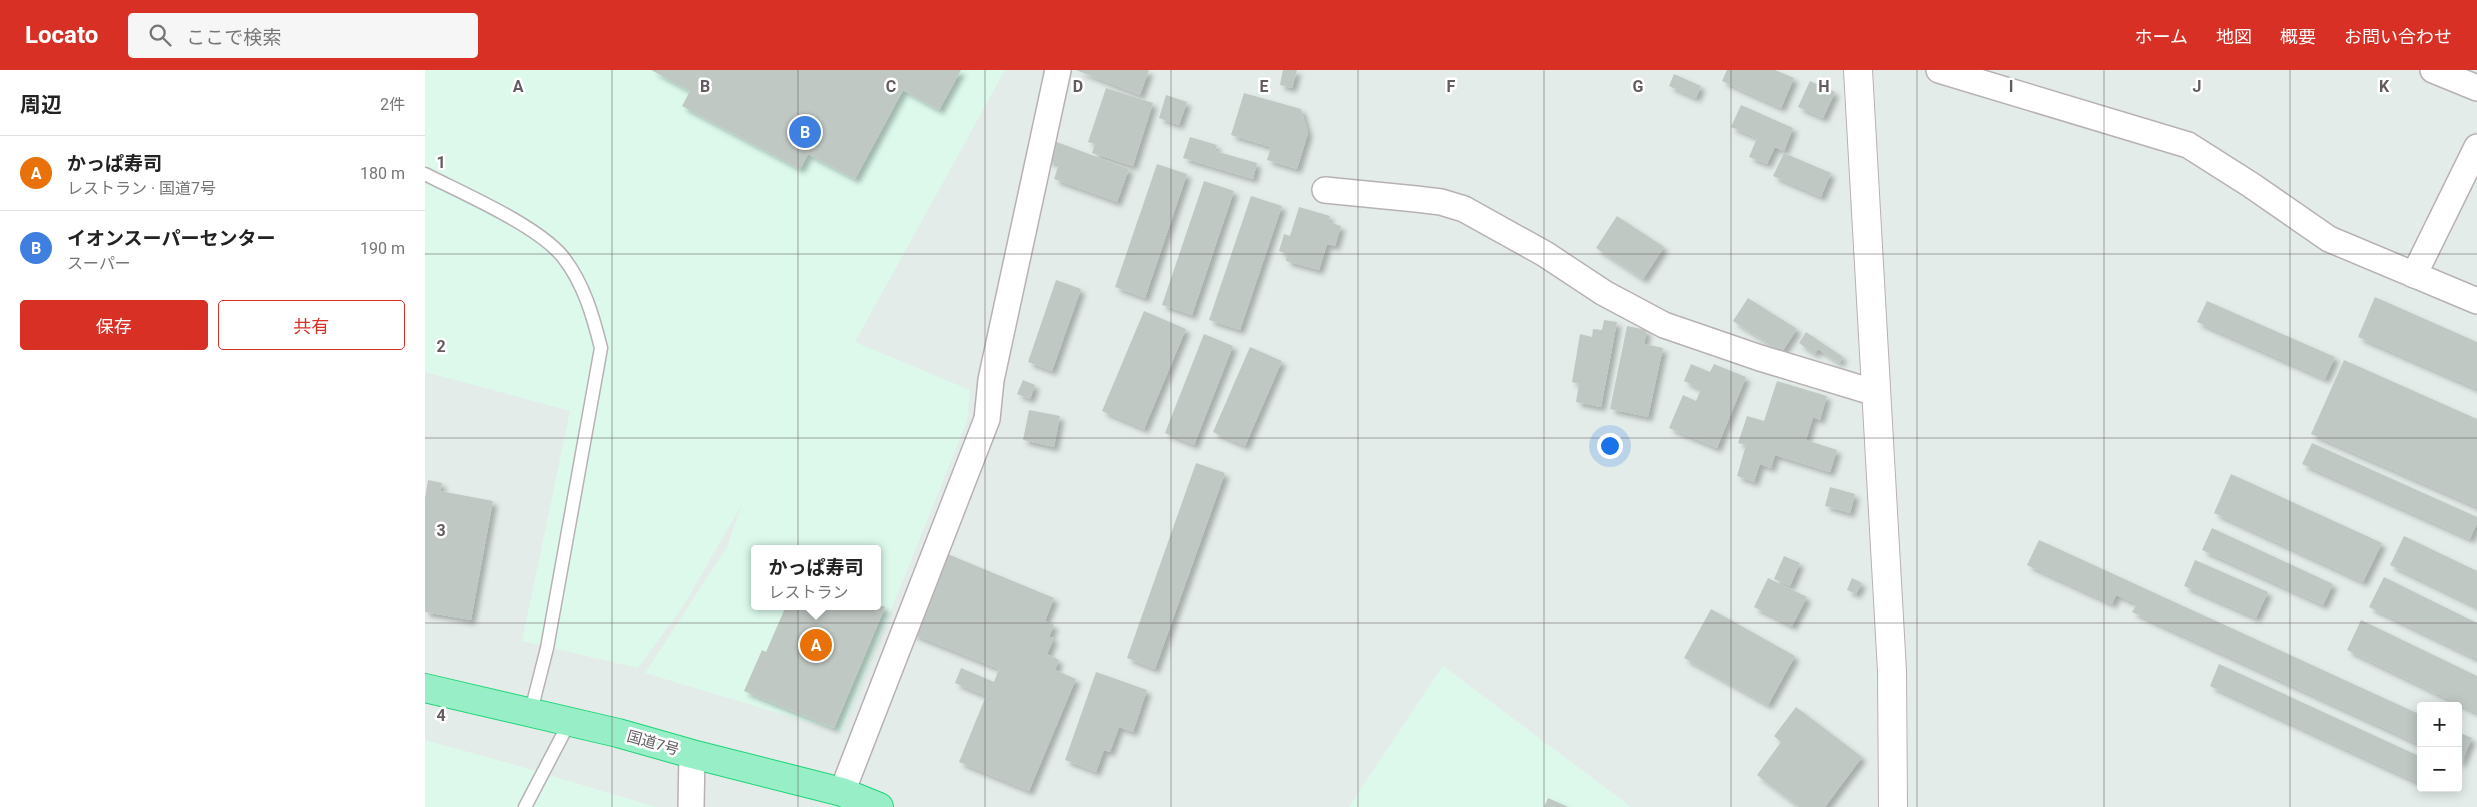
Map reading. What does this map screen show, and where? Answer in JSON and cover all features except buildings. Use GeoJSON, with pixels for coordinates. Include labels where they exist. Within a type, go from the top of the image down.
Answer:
{"type":"FeatureCollection","features":[{"type":"Feature","properties":{"kind":"highway","name":"国道7号"},"geometry":{"type":"LineString","coordinates":[[425,688],[531,711],[842,792],[879,807]]}},
{"type":"Feature","properties":{"kind":"street"},"geometry":{"type":"LineString","coordinates":[[842,792],[987,419],[991,380],[1058,70]]}},
{"type":"Feature","properties":{"kind":"street"},"geometry":{"type":"LineString","coordinates":[[1858,70],[1892,671],[1893,807]]}},
{"type":"Feature","properties":{"kind":"street"},"geometry":{"type":"LineString","coordinates":[[1939,70],[2188,144],[2329,239],[2477,301]]}},
{"type":"Feature","properties":{"kind":"street"},"geometry":{"type":"LineString","coordinates":[[2433,70],[2477,88]]}},
{"type":"Feature","properties":{"kind":"street"},"geometry":{"type":"LineString","coordinates":[[2414,275],[2477,147]]}},
{"type":"Feature","properties":{"kind":"street"},"geometry":{"type":"LineString","coordinates":[[1325,190],[1433,201],[1464,209],[1545,254],[1604,293],[1664,325],[1760,358],[1876,393]]}},
{"type":"Feature","properties":{"kind":"street"},"geometry":{"type":"LineString","coordinates":[[691,807],[692,754]]}},
{"type":"Feature","properties":{"kind":"lane"},"geometry":{"type":"LineString","coordinates":[[425,174],[534,231],[562,256],[589,301],[601,348],[547,648],[531,711]]}},
{"type":"Feature","properties":{"kind":"lane"},"geometry":{"type":"LineString","coordinates":[[525,807],[570,721]]}},
{"type":"Feature","properties":{"kind":"shaded area"},"geometry":{"type":"Polygon","coordinates":[[[425,70],[1005,70],[855,342],[970,390],[967,421],[842,732],[645,673],[727,547],[742,504],[685,603],[638,668],[522,641],[570,411],[425,372],[425,70]]]}},
{"type":"Feature","properties":{"kind":"shaded area"},"geometry":{"type":"Polygon","coordinates":[[[1443,666],[1631,807],[1349,807],[1443,666]]]}},
{"type":"Feature","properties":{"kind":"shaded area"},"geometry":{"type":"Polygon","coordinates":[[[425,740],[512,764],[656,807],[425,807],[425,740]]]}},
{"type":"Feature","properties":{"kind":"place","name":"イオンスーパーセンター"},"geometry":{"type":"Point","coordinates":[805,132]}},
{"type":"Feature","properties":{"kind":"place","name":"かっぱ寿司"},"geometry":{"type":"Point","coordinates":[816,645]}}]}
